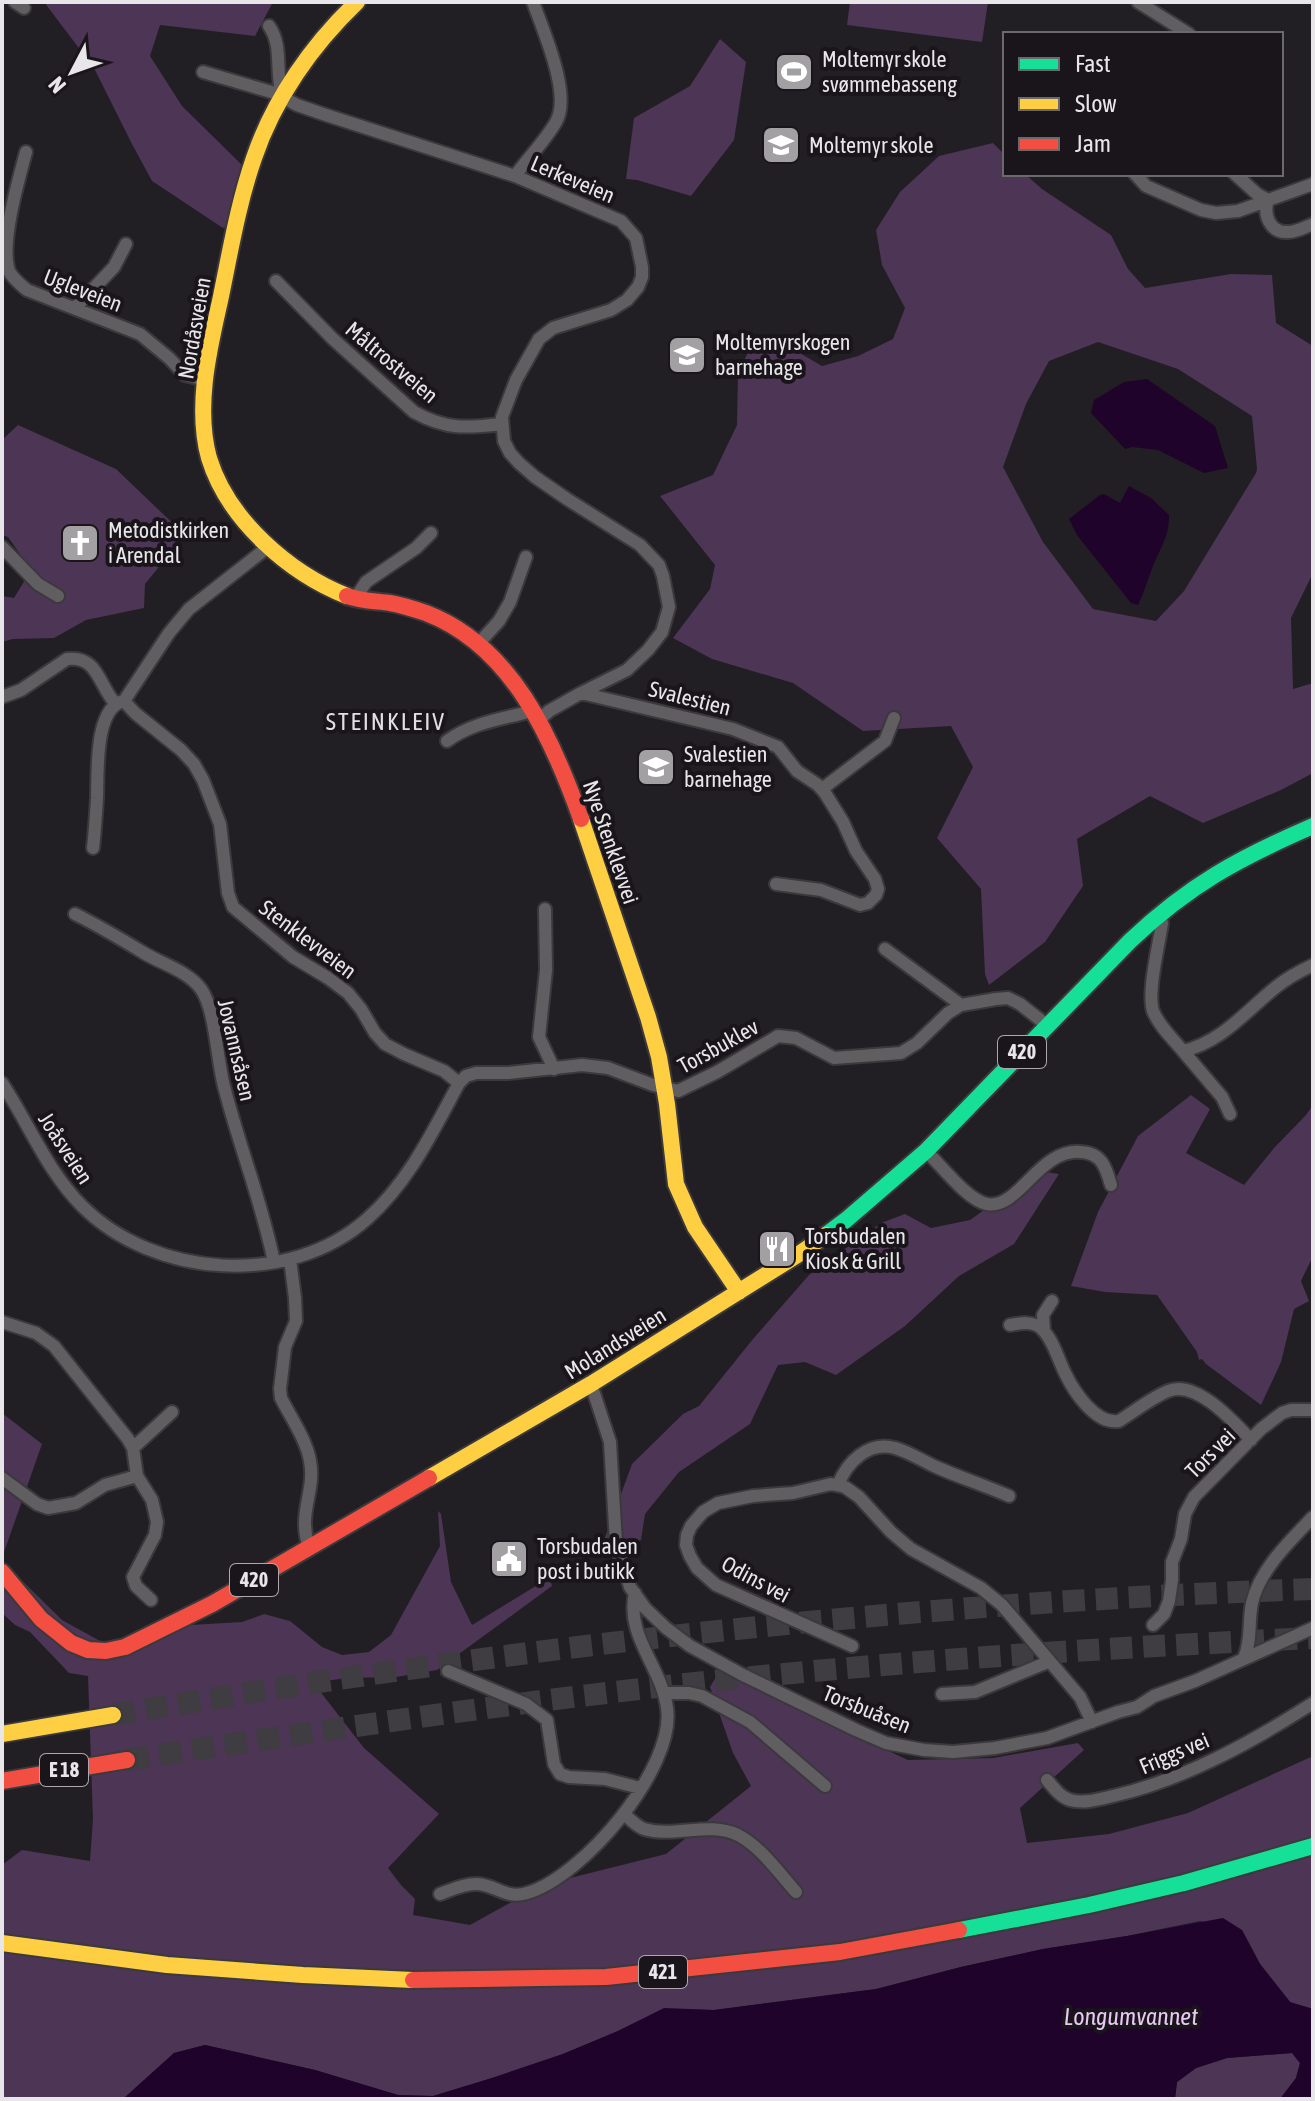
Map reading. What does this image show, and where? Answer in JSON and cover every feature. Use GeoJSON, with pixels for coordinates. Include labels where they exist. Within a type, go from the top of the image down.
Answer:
{"type":"FeatureCollection","features":[{"type":"Feature","properties":{"kind":"main road","name":"Nordåsveien"},"geometry":{"type":"LineString","coordinates":[[268,547],[233,505],[217,477],[205,431],[206,380],[244,191],[254,156],[283,97],[320,41],[357,2]]}},
{"type":"Feature","properties":{"kind":"main road","name":"Nye Stenklevvei"},"geometry":{"type":"LineString","coordinates":[[268,547],[304,574],[355,599],[394,604],[445,621],[479,643],[511,676],[561,766],[647,1010],[660,1061],[680,1199],[739,1292]]}},
{"type":"Feature","properties":{"kind":"main road","name":"Molandsveien"},"geometry":{"type":"LineString","coordinates":[[2,1572],[41,1619],[71,1643],[88,1650],[106,1651],[144,1640],[212,1604],[591,1384],[799,1254],[846,1220],[926,1151],[1159,914],[1230,864],[1313,826]]}},
{"type":"Feature","properties":{"kind":"main road","name":"E 18"},"geometry":{"type":"LineString","coordinates":[[2,1734],[113,1715]]}},
{"type":"Feature","properties":{"kind":"main road","name":"E 18"},"geometry":{"type":"LineString","coordinates":[[2,1781],[127,1760]]}},
{"type":"Feature","properties":{"kind":"main road","name":"421"},"geometry":{"type":"LineString","coordinates":[[2,1943],[167,1965],[303,1975],[405,1980],[606,1977],[840,1952],[1103,1902],[1184,1883],[1313,1846]]}},
{"type":"Feature","properties":{"kind":"main road","name":"421"},"geometry":{"type":"LineString","coordinates":[[2,1953],[166,1975],[303,1985],[500,1990],[607,1987],[841,1962],[1105,1911],[1313,1856]]}},
{"type":"Feature","properties":{"kind":"street"},"geometry":{"type":"LineString","coordinates":[[515,176],[557,120],[561,107],[559,80],[533,2]]}},
{"type":"Feature","properties":{"kind":"street"},"geometry":{"type":"LineString","coordinates":[[1138,2],[1186,32]]}},
{"type":"Feature","properties":{"kind":"street"},"geometry":{"type":"LineString","coordinates":[[269,26],[279,52],[278,82],[283,97]]}},
{"type":"Feature","properties":{"kind":"street","name":"Lerkeveien"},"geometry":{"type":"LineString","coordinates":[[203,72],[275,93],[326,115],[515,176],[621,221],[636,238],[642,267],[638,287],[627,300],[611,310],[553,328],[539,339],[516,380],[502,424]]}},
{"type":"Feature","properties":{"kind":"street","name":"Ugleveien"},"geometry":{"type":"LineString","coordinates":[[26,152],[11,204],[7,231],[7,259],[9,271],[15,280],[27,290],[140,334],[185,375],[206,380]]}},
{"type":"Feature","properties":{"kind":"street"},"geometry":{"type":"LineString","coordinates":[[1137,176],[1146,186],[1201,210],[1216,213],[1238,211],[1313,184]]}},
{"type":"Feature","properties":{"kind":"street"},"geometry":{"type":"LineString","coordinates":[[1237,176],[1268,200]]}},
{"type":"Feature","properties":{"kind":"street"},"geometry":{"type":"LineString","coordinates":[[1268,200],[1265,214],[1272,226],[1282,232],[1313,224]]}},
{"type":"Feature","properties":{"kind":"street"},"geometry":{"type":"LineString","coordinates":[[75,308],[114,267],[126,244]]}},
{"type":"Feature","properties":{"kind":"street","name":"Måltrostveien"},"geometry":{"type":"LineString","coordinates":[[276,281],[333,339],[414,412],[448,427],[502,424]]}},
{"type":"Feature","properties":{"kind":"street"},"geometry":{"type":"LineString","coordinates":[[447,741],[474,725],[549,711],[627,670],[662,632],[669,607],[659,565],[640,545],[567,499],[519,463],[504,441],[502,424]]}},
{"type":"Feature","properties":{"kind":"street"},"geometry":{"type":"LineString","coordinates":[[355,599],[374,575],[416,548],[431,533]]}},
{"type":"Feature","properties":{"kind":"street"},"geometry":{"type":"LineString","coordinates":[[2,547],[38,584],[58,596]]}},
{"type":"Feature","properties":{"kind":"street"},"geometry":{"type":"LineString","coordinates":[[93,848],[98,754],[106,715],[120,702],[189,609],[268,547]]}},
{"type":"Feature","properties":{"kind":"street"},"geometry":{"type":"LineString","coordinates":[[479,643],[499,621],[510,602],[526,557]]}},
{"type":"Feature","properties":{"kind":"street","name":"Stenklevveien"},"geometry":{"type":"LineString","coordinates":[[2,697],[21,690],[67,659],[85,660],[93,667],[110,697],[135,713],[194,764],[220,824],[228,893],[233,907],[293,957],[348,993],[385,1044],[444,1071],[459,1083]]}},
{"type":"Feature","properties":{"kind":"street","name":"Svalestien"},"geometry":{"type":"LineString","coordinates":[[581,693],[733,729],[778,747],[797,771],[822,789]]}},
{"type":"Feature","properties":{"kind":"street"},"geometry":{"type":"LineString","coordinates":[[776,884],[821,890],[860,905],[868,903],[876,895],[875,879],[822,789],[885,741],[894,718]]}},
{"type":"Feature","properties":{"kind":"street"},"geometry":{"type":"LineString","coordinates":[[545,909],[546,970],[539,1037],[554,1069]]}},
{"type":"Feature","properties":{"kind":"street","name":"Jovannsåsen"},"geometry":{"type":"LineString","coordinates":[[75,914],[181,973],[201,990],[208,1003],[224,1088],[274,1262]]}},
{"type":"Feature","properties":{"kind":"street"},"geometry":{"type":"LineString","coordinates":[[1159,914],[1162,923],[1153,985],[1153,1009],[1163,1028],[1222,1097],[1230,1114]]}},
{"type":"Feature","properties":{"kind":"street"},"geometry":{"type":"LineString","coordinates":[[885,949],[961,1005],[1008,998],[1048,1026]]}},
{"type":"Feature","properties":{"kind":"street"},"geometry":{"type":"LineString","coordinates":[[1183,1051],[1196,1048],[1224,1033],[1277,986],[1313,965]]}},
{"type":"Feature","properties":{"kind":"street","name":"Torsbuklev"},"geometry":{"type":"LineString","coordinates":[[664,1086],[678,1091],[778,1036],[796,1038],[834,1058],[901,1053],[961,1005]]}},
{"type":"Feature","properties":{"kind":"street"},"geometry":{"type":"LineString","coordinates":[[459,1083],[466,1076],[476,1073],[508,1073],[582,1065],[608,1068],[653,1085],[664,1086]]}},
{"type":"Feature","properties":{"kind":"street","name":"Joåsveien"},"geometry":{"type":"LineString","coordinates":[[2,1083],[58,1178],[83,1207],[109,1227],[146,1247],[192,1262],[222,1265],[290,1259],[342,1237],[366,1220],[420,1155],[459,1083]]}},
{"type":"Feature","properties":{"kind":"street"},"geometry":{"type":"LineString","coordinates":[[926,1151],[964,1189],[987,1204],[1006,1201],[1049,1161],[1070,1152],[1084,1151],[1100,1157],[1111,1185]]}},
{"type":"Feature","properties":{"kind":"street"},"geometry":{"type":"LineString","coordinates":[[290,1259],[296,1321],[285,1347],[280,1389],[281,1398],[311,1462],[311,1483],[304,1522],[309,1548]]}},
{"type":"Feature","properties":{"kind":"street"},"geometry":{"type":"LineString","coordinates":[[1052,1301],[1043,1315],[1044,1331],[1067,1377],[1094,1413],[1104,1420],[1119,1421],[1169,1390],[1180,1388],[1205,1399],[1251,1440]]}},
{"type":"Feature","properties":{"kind":"street"},"geometry":{"type":"LineString","coordinates":[[2,1322],[36,1333],[54,1346],[133,1448],[137,1476],[152,1500],[157,1522],[155,1535],[133,1577],[136,1586],[151,1600]]}},
{"type":"Feature","properties":{"kind":"street"},"geometry":{"type":"LineString","coordinates":[[1010,1325],[1032,1324],[1044,1331]]}},
{"type":"Feature","properties":{"kind":"street","name":"Torsbuåsen"},"geometry":{"type":"LineString","coordinates":[[591,1384],[610,1442],[616,1543],[630,1587],[645,1608],[690,1646],[886,1743],[953,1752],[1047,1738],[1137,1707],[1154,1696],[1313,1628]]}},
{"type":"Feature","properties":{"kind":"street","name":"Tors vei"},"geometry":{"type":"LineString","coordinates":[[1153,1625],[1164,1614],[1169,1601],[1172,1562],[1181,1539],[1185,1514],[1194,1497],[1282,1413],[1312,1406]]}},
{"type":"Feature","properties":{"kind":"street"},"geometry":{"type":"LineString","coordinates":[[133,1448],[172,1412]]}},
{"type":"Feature","properties":{"kind":"street"},"geometry":{"type":"LineString","coordinates":[[1009,1496],[893,1447],[869,1449],[860,1455],[842,1474],[838,1485],[859,1497],[911,1549],[981,1588],[1002,1605],[1080,1697],[1092,1722]]}},
{"type":"Feature","properties":{"kind":"street"},"geometry":{"type":"LineString","coordinates":[[2,1478],[37,1504],[48,1508],[76,1503],[105,1485],[137,1476]]}},
{"type":"Feature","properties":{"kind":"street","name":"Odins vei"},"geometry":{"type":"LineString","coordinates":[[838,1485],[718,1503],[703,1512],[691,1526],[686,1545],[697,1568],[716,1585],[852,1646]]}},
{"type":"Feature","properties":{"kind":"street"},"geometry":{"type":"LineString","coordinates":[[1244,1658],[1256,1589],[1269,1568],[1313,1517]]}},
{"type":"Feature","properties":{"kind":"street"},"geometry":{"type":"LineString","coordinates":[[440,1894],[477,1883],[513,1896],[528,1893],[582,1860],[624,1814],[658,1757],[667,1733],[668,1710],[664,1693],[641,1643],[632,1614],[635,1593]]}},
{"type":"Feature","properties":{"kind":"street"},"geometry":{"type":"LineString","coordinates":[[942,1694],[975,1692],[1048,1661]]}},
{"type":"Feature","properties":{"kind":"street"},"geometry":{"type":"LineString","coordinates":[[448,1671],[526,1704],[547,1720],[554,1764],[560,1774],[605,1779],[640,1788]]}},
{"type":"Feature","properties":{"kind":"street"},"geometry":{"type":"LineString","coordinates":[[664,1693],[702,1696],[750,1722],[825,1786]]}},
{"type":"Feature","properties":{"kind":"street","name":"Friggs vei"},"geometry":{"type":"LineString","coordinates":[[1047,1780],[1059,1794],[1079,1801],[1138,1790],[1211,1761],[1313,1703]]}},
{"type":"Feature","properties":{"kind":"street"},"geometry":{"type":"LineString","coordinates":[[624,1814],[646,1830],[707,1830],[736,1834],[756,1848],[796,1892]]}},
{"type":"Feature","properties":{"kind":"shaded area"},"geometry":{"type":"Polygon","coordinates":[[[44,2],[273,2],[255,36],[160,25],[150,56],[182,106],[241,164],[237,222],[223,228],[152,181],[94,68],[44,2]]]}},
{"type":"Feature","properties":{"kind":"shaded area"},"geometry":{"type":"Polygon","coordinates":[[[850,2],[988,2],[982,42],[847,25],[850,2]]]}},
{"type":"Feature","properties":{"kind":"shaded area"},"geometry":{"type":"Polygon","coordinates":[[[720,39],[746,62],[734,140],[691,196],[626,179],[634,118],[690,86],[720,39]]]}},
{"type":"Feature","properties":{"kind":"shaded area"},"geometry":{"type":"Polygon","coordinates":[[[993,143],[1003,153],[1003,176],[1027,176],[1111,235],[1128,269],[1145,288],[1231,274],[1272,275],[1276,323],[1313,346],[1313,573],[1291,618],[1293,689],[1313,683],[1313,773],[1203,823],[1150,796],[1077,839],[1083,886],[1045,942],[989,985],[985,974],[981,889],[937,838],[973,767],[951,726],[863,731],[793,683],[712,659],[673,638],[710,589],[715,565],[660,496],[713,475],[737,425],[738,372],[752,345],[781,342],[822,366],[858,356],[893,339],[905,308],[882,265],[876,230],[900,192],[939,156],[993,143]],[[1098,342],[1049,361],[1026,404],[1003,467],[1043,542],[1093,609],[1156,621],[1184,591],[1256,473],[1252,416],[1178,369],[1098,342]]]}},
{"type":"Feature","properties":{"kind":"shaded area"},"geometry":{"type":"Polygon","coordinates":[[[18,425],[116,469],[185,535],[145,584],[144,608],[86,620],[54,638],[2,642],[2,596],[14,598],[31,570],[8,537],[2,535],[2,440],[18,425]]]}},
{"type":"Feature","properties":{"kind":"shaded area"},"geometry":{"type":"Polygon","coordinates":[[[1191,1095],[1210,1109],[1186,1153],[1244,1185],[1313,1105],[1313,1256],[1301,1281],[1309,1301],[1294,1309],[1281,1362],[1261,1405],[1202,1359],[1199,1360],[1197,1352],[1157,1295],[1105,1292],[1071,1286],[1098,1212],[1138,1136],[1191,1095]]]}},
{"type":"Feature","properties":{"kind":"shaded area"},"geometry":{"type":"Polygon","coordinates":[[[1039,1171],[1059,1174],[1014,1244],[959,1276],[905,1326],[836,1375],[805,1362],[778,1365],[750,1424],[679,1472],[645,1514],[641,1540],[599,1554],[632,1464],[683,1414],[699,1406],[809,1275],[881,1223],[905,1214],[931,1228],[970,1220],[1039,1171]]]}},
{"type":"Feature","properties":{"kind":"shaded area"},"geometry":{"type":"Polygon","coordinates":[[[2,1413],[42,1444],[2,1558],[2,1413]]]}},
{"type":"Feature","properties":{"kind":"shaded area"},"geometry":{"type":"Polygon","coordinates":[[[438,1511],[441,1514],[451,1582],[472,1625],[539,1584],[551,1581],[552,1586],[437,1670],[396,1677],[326,1681],[319,1690],[364,1748],[439,1814],[388,1868],[415,1899],[413,1915],[470,1925],[542,1885],[666,1854],[751,1786],[733,1753],[710,1687],[725,1662],[831,1724],[908,1760],[993,1758],[1078,1743],[1084,1750],[1020,1808],[1027,1843],[1109,1834],[1188,1813],[1313,1756],[1313,2009],[1291,2003],[1260,1964],[1242,1930],[1200,1921],[1043,1949],[877,1989],[714,2010],[664,2009],[563,2054],[433,2096],[398,2095],[315,2070],[205,2045],[174,2053],[123,2099],[2,2099],[2,1865],[22,1850],[90,1861],[93,1819],[88,1676],[69,1673],[30,1632],[15,1625],[2,1613],[2,1561],[62,1620],[120,1652],[190,1625],[242,1622],[264,1614],[290,1621],[322,1647],[342,1655],[369,1652],[391,1635],[440,1546],[438,1511]]]}},
{"type":"Feature","properties":{"kind":"shaded area"},"geometry":{"type":"Polygon","coordinates":[[[1292,2053],[1300,2063],[1296,2078],[1280,2099],[1175,2099],[1177,2082],[1196,2068],[1227,2058],[1292,2053]]]}},
{"type":"Feature","properties":{"kind":"water"},"geometry":{"type":"Polygon","coordinates":[[[1147,379],[1215,426],[1228,468],[1204,473],[1158,450],[1125,449],[1091,413],[1094,400],[1124,382],[1147,379]]]}},
{"type":"Feature","properties":{"kind":"water"},"geometry":{"type":"Polygon","coordinates":[[[1129,486],[1151,498],[1169,515],[1166,537],[1138,605],[1131,603],[1077,535],[1069,519],[1100,495],[1104,494],[1120,503],[1129,486]]]}},
{"type":"Feature","properties":{"kind":"water","name":"Longumvannet"},"geometry":{"type":"Polygon","coordinates":[[[1223,1918],[1242,1930],[1260,1964],[1290,2002],[1313,2009],[1313,2099],[1280,2099],[1296,2078],[1300,2063],[1292,2053],[1227,2058],[1196,2068],[1177,2082],[1175,2099],[123,2099],[174,2053],[205,2045],[315,2070],[398,2095],[433,2096],[563,2054],[664,2008],[714,2010],[876,1989],[1043,1949],[1223,1918]]]}},
{"type":"Feature","properties":{"kind":"tunnel"},"geometry":{"type":"LineString","coordinates":[[113,1715],[411,1669],[711,1632],[1012,1605],[1313,1589]]}},
{"type":"Feature","properties":{"kind":"tunnel"},"geometry":{"type":"LineString","coordinates":[[127,1760],[464,1711],[748,1677],[990,1657],[1313,1638]]}},
{"type":"Feature","properties":{"kind":"traffic: fast"},"geometry":{"type":"LineString","coordinates":[[826,1235],[926,1151],[1152,921],[1216,874],[1313,826]]}},
{"type":"Feature","properties":{"kind":"traffic: fast"},"geometry":{"type":"LineString","coordinates":[[959,1930],[1184,1883],[1313,1846]]}},
{"type":"Feature","properties":{"kind":"traffic: slow"},"geometry":{"type":"LineString","coordinates":[[347,596],[283,559],[263,542],[230,502],[209,458],[203,399],[208,359],[235,229],[248,175],[262,136],[296,74],[325,36],[357,2]]}},
{"type":"Feature","properties":{"kind":"traffic: slow"},"geometry":{"type":"LineString","coordinates":[[581,819],[659,1057],[676,1184],[695,1227],[739,1292]]}},
{"type":"Feature","properties":{"kind":"traffic: slow"},"geometry":{"type":"LineString","coordinates":[[429,1478],[591,1384],[826,1235]]}},
{"type":"Feature","properties":{"kind":"traffic: slow"},"geometry":{"type":"LineString","coordinates":[[2,1734],[113,1715]]}},
{"type":"Feature","properties":{"kind":"traffic: slow"},"geometry":{"type":"LineString","coordinates":[[2,1943],[167,1965],[413,1980]]}},
{"type":"Feature","properties":{"kind":"traffic: jam"},"geometry":{"type":"LineString","coordinates":[[347,596],[426,613],[456,628],[482,648],[505,671],[542,727],[581,819]]}},
{"type":"Feature","properties":{"kind":"traffic: jam"},"geometry":{"type":"LineString","coordinates":[[2,1572],[41,1619],[71,1643],[88,1650],[106,1651],[125,1647],[212,1604],[429,1478]]}},
{"type":"Feature","properties":{"kind":"traffic: jam"},"geometry":{"type":"LineString","coordinates":[[2,1781],[127,1760]]}},
{"type":"Feature","properties":{"kind":"traffic: jam"},"geometry":{"type":"LineString","coordinates":[[413,1980],[606,1977],[840,1952],[959,1930]]}},
{"type":"Feature","properties":{"kind":"place","name":"Moltemyr skole svømmebasseng"},"geometry":{"type":"Point","coordinates":[794,72]}},
{"type":"Feature","properties":{"kind":"place","name":"Moltemyr skole"},"geometry":{"type":"Point","coordinates":[781,145]}},
{"type":"Feature","properties":{"kind":"place","name":"Moltemyrskogen barnehage"},"geometry":{"type":"Point","coordinates":[687,355]}},
{"type":"Feature","properties":{"kind":"place","name":"Metodistkirken i Arendal"},"geometry":{"type":"Point","coordinates":[80,543]}},
{"type":"Feature","properties":{"kind":"place","name":"Svalestien barnehage"},"geometry":{"type":"Point","coordinates":[656,767]}},
{"type":"Feature","properties":{"kind":"place","name":"Torsbudalen Kiosk & Grill"},"geometry":{"type":"Point","coordinates":[777,1249]}},
{"type":"Feature","properties":{"kind":"place","name":"Torsbudalen post i butikk"},"geometry":{"type":"Point","coordinates":[509,1559]}},
{"type":"Feature","properties":{"kind":"district","name":"STEINKLEIV"},"geometry":{"type":"Point","coordinates":[386,722]}}]}
